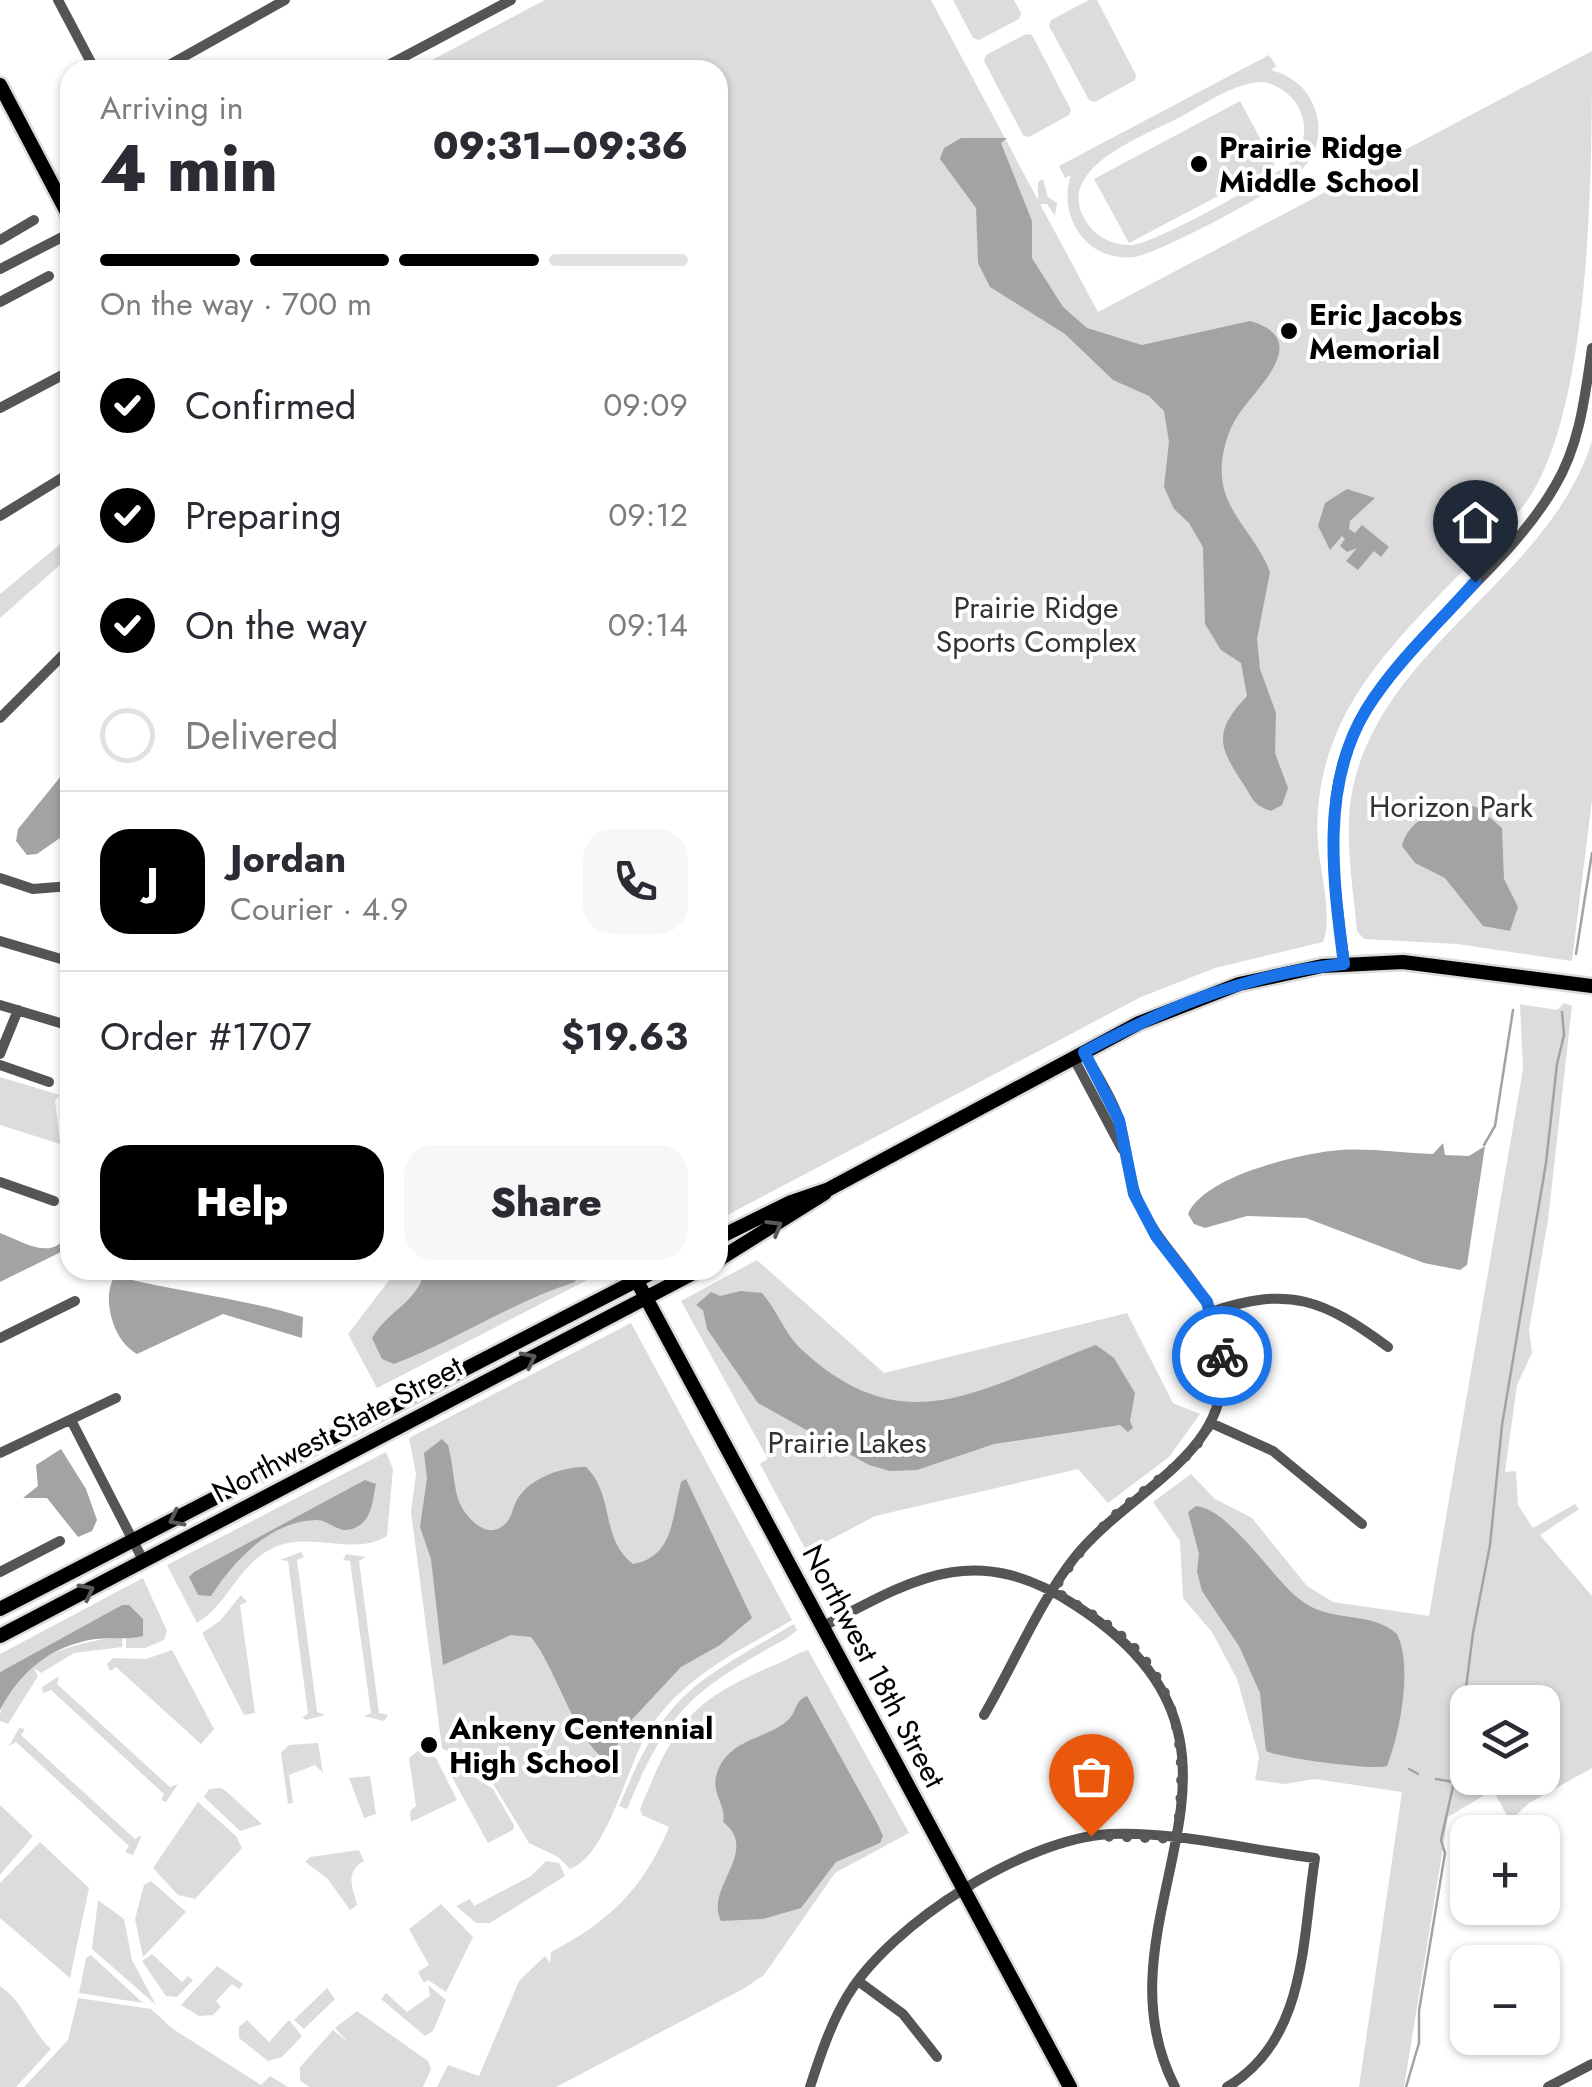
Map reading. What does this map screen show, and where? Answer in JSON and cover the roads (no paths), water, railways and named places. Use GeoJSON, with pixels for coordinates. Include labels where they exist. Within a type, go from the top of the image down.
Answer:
{"type":"FeatureCollection","features":[{"type":"Feature","properties":{"kind":"main road"},"geometry":{"type":"LineString","coordinates":[[0,85],[60,199]]}},
{"type":"Feature","properties":{"kind":"main road"},"geometry":{"type":"LineString","coordinates":[[728,1233],[791,1202],[829,1189],[1156,1014],[1219,990],[1344,964],[1438,964],[1592,986]]}},
{"type":"Feature","properties":{"kind":"main road"},"geometry":{"type":"LineString","coordinates":[[728,1254],[812,1205],[829,1189]]}},
{"type":"Feature","properties":{"kind":"main road","name":"Northwest State Street"},"geometry":{"type":"LineString","coordinates":[[0,1610],[625,1280]]}},
{"type":"Feature","properties":{"kind":"main road","name":"Northwest 18th Street"},"geometry":{"type":"LineString","coordinates":[[635,1280],[1070,2087]]}},
{"type":"Feature","properties":{"kind":"main road","name":"Northwest State Street"},"geometry":{"type":"LineString","coordinates":[[0,1636],[680,1280]]}},
{"type":"Feature","properties":{"kind":"street"},"geometry":{"type":"LineString","coordinates":[[58,0],[90,60]]}},
{"type":"Feature","properties":{"kind":"street"},"geometry":{"type":"LineString","coordinates":[[178,60],[285,0]]}},
{"type":"Feature","properties":{"kind":"street"},"geometry":{"type":"LineString","coordinates":[[398,60],[511,0]]}},
{"type":"Feature","properties":{"kind":"street"},"geometry":{"type":"LineString","coordinates":[[0,240],[34,220]]}},
{"type":"Feature","properties":{"kind":"street"},"geometry":{"type":"LineString","coordinates":[[0,269],[60,238]]}},
{"type":"Feature","properties":{"kind":"street"},"geometry":{"type":"LineString","coordinates":[[0,302],[49,276]]}},
{"type":"Feature","properties":{"kind":"street"},"geometry":{"type":"LineString","coordinates":[[1344,964],[1334,815],[1338,780],[1353,736],[1384,684],[1555,486],[1580,422],[1592,348]]}},
{"type":"Feature","properties":{"kind":"street"},"geometry":{"type":"LineString","coordinates":[[0,408],[60,376]]}},
{"type":"Feature","properties":{"kind":"street"},"geometry":{"type":"LineString","coordinates":[[0,516],[60,479]]}},
{"type":"Feature","properties":{"kind":"street"},"geometry":{"type":"LineString","coordinates":[[0,718],[60,658]]}},
{"type":"Feature","properties":{"kind":"street"},"geometry":{"type":"LineString","coordinates":[[0,878],[33,889],[60,888]]}},
{"type":"Feature","properties":{"kind":"street"},"geometry":{"type":"LineString","coordinates":[[0,942],[60,959]]}},
{"type":"Feature","properties":{"kind":"street"},"geometry":{"type":"LineString","coordinates":[[0,1005],[60,1023]]}},
{"type":"Feature","properties":{"kind":"street"},"geometry":{"type":"LineString","coordinates":[[0,1054],[18,1010]]}},
{"type":"Feature","properties":{"kind":"street"},"geometry":{"type":"LineString","coordinates":[[984,1716],[1054,1590],[1095,1535],[1179,1467],[1212,1423],[1222,1382],[1222,1353],[1211,1312],[1151,1227],[1134,1194],[1122,1151],[1119,1120],[1079,1054]]}},
{"type":"Feature","properties":{"kind":"street"},"geometry":{"type":"LineString","coordinates":[[0,1065],[49,1082]]}},
{"type":"Feature","properties":{"kind":"street"},"geometry":{"type":"LineString","coordinates":[[0,1182],[54,1201]]}},
{"type":"Feature","properties":{"kind":"street"},"geometry":{"type":"LineString","coordinates":[[1211,1312],[1253,1299],[1307,1301],[1342,1314],[1388,1347]]}},
{"type":"Feature","properties":{"kind":"street"},"geometry":{"type":"LineString","coordinates":[[0,1338],[75,1301]]}},
{"type":"Feature","properties":{"kind":"street"},"geometry":{"type":"LineString","coordinates":[[0,1453],[116,1398]]}},
{"type":"Feature","properties":{"kind":"street"},"geometry":{"type":"LineString","coordinates":[[70,1420],[144,1562]]}},
{"type":"Feature","properties":{"kind":"street"},"geometry":{"type":"LineString","coordinates":[[1212,1423],[1273,1451],[1362,1524]]}},
{"type":"Feature","properties":{"kind":"street"},"geometry":{"type":"LineString","coordinates":[[0,1572],[60,1540]]}},
{"type":"Feature","properties":{"kind":"street"},"geometry":{"type":"LineString","coordinates":[[822,1626],[896,1586],[930,1575],[1000,1573],[1054,1590],[1127,1640],[1166,1694],[1182,1749],[1182,1794],[1152,2007],[1158,2051],[1176,2087]]}},
{"type":"Feature","properties":{"kind":"street"},"geometry":{"type":"LineString","coordinates":[[810,2087],[840,2010],[858,1981],[906,1932],[1034,1852],[1075,1839],[1124,1834],[1315,1858],[1290,2012],[1265,2056],[1227,2087]]}},
{"type":"Feature","properties":{"kind":"street"},"geometry":{"type":"LineString","coordinates":[[858,1981],[903,2014],[937,2057]]}},
{"type":"Feature","properties":{"kind":"street"},"geometry":{"type":"LineString","coordinates":[[1548,2087],[1592,2064]]}},
{"type":"Feature","properties":{"kind":"waterway"},"geometry":{"type":"LineString","coordinates":[[1576,954],[1592,853]]}},
{"type":"Feature","properties":{"kind":"waterway"},"geometry":{"type":"LineString","coordinates":[[1484,1145],[1495,1126],[1513,1010]]}},
{"type":"Feature","properties":{"kind":"waterway"},"geometry":{"type":"LineString","coordinates":[[1406,2087],[1419,2043],[1419,2011],[1445,1853],[1441,1840],[1454,1782],[1473,1633],[1490,1545],[1502,1425],[1546,1163],[1564,1035],[1562,1012]]}},
{"type":"Feature","properties":{"kind":"waterway"},"geometry":{"type":"LineString","coordinates":[[1409,1769],[1418,1774]]}},
{"type":"Feature","properties":{"kind":"waterway"},"geometry":{"type":"LineString","coordinates":[[1436,1779],[1450,1781]]}},
{"type":"Feature","properties":{"kind":"place","name":"Prairie Ridge Middle School"},"geometry":{"type":"Point","coordinates":[1199,164]}},
{"type":"Feature","properties":{"kind":"place","name":"Eric Jacobs Memorial"},"geometry":{"type":"Point","coordinates":[1289,331]}},
{"type":"Feature","properties":{"kind":"place","name":"Ankeny Centennial High School"},"geometry":{"type":"Point","coordinates":[429,1745]}},
{"type":"Feature","properties":{"kind":"park label","name":"Prairie Ridge Sports Complex"},"geometry":{"type":"Point","coordinates":[1036,624]}},
{"type":"Feature","properties":{"kind":"park label","name":"Horizon Park"},"geometry":{"type":"Point","coordinates":[1451,806]}},
{"type":"Feature","properties":{"kind":"park label","name":"Prairie Lakes"},"geometry":{"type":"Point","coordinates":[847,1442]}}]}
